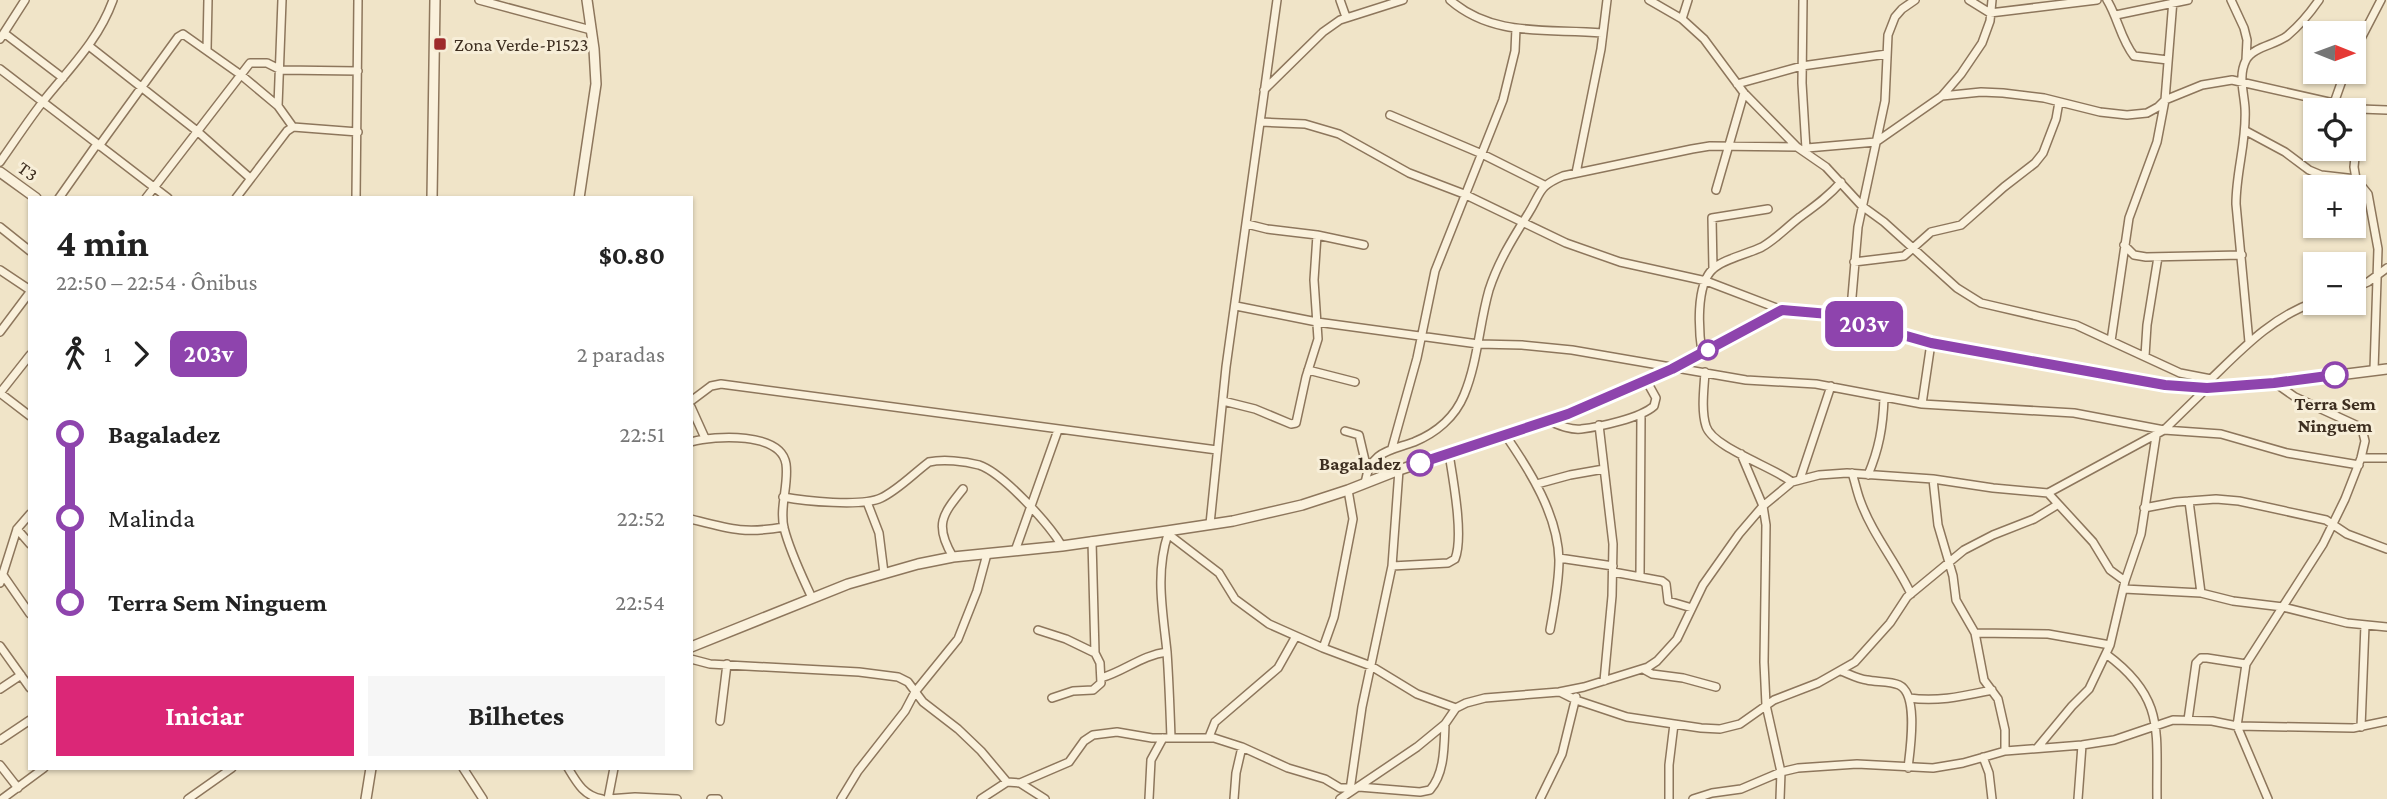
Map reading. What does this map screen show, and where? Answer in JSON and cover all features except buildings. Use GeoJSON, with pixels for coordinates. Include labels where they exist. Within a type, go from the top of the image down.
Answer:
{"type":"FeatureCollection","features":[{"type":"Feature","properties":{"kind":"street"},"geometry":{"type":"LineString","coordinates":[[25,0],[2,36],[63,78]]}},
{"type":"Feature","properties":{"kind":"street"},"geometry":{"type":"LineString","coordinates":[[0,162],[44,101],[89,46],[113,0]]}},
{"type":"Feature","properties":{"kind":"street"},"geometry":{"type":"LineString","coordinates":[[207,50],[208,0]]}},
{"type":"Feature","properties":{"kind":"street"},"geometry":{"type":"LineString","coordinates":[[278,106],[282,0]]}},
{"type":"Feature","properties":{"kind":"street"},"geometry":{"type":"LineString","coordinates":[[356,196],[358,0]]}},
{"type":"Feature","properties":{"kind":"street"},"geometry":{"type":"LineString","coordinates":[[432,196],[435,0]]}},
{"type":"Feature","properties":{"kind":"street"},"geometry":{"type":"LineString","coordinates":[[479,0],[591,30]]}},
{"type":"Feature","properties":{"kind":"street"},"geometry":{"type":"LineString","coordinates":[[579,196],[596,84],[587,0]]}},
{"type":"Feature","properties":{"kind":"street"},"geometry":{"type":"LineString","coordinates":[[1210,524],[1223,401],[1277,0]]}},
{"type":"Feature","properties":{"kind":"street"},"geometry":{"type":"LineString","coordinates":[[1340,0],[1346,17]]}},
{"type":"Feature","properties":{"kind":"street"},"geometry":{"type":"LineString","coordinates":[[1265,90],[1323,32],[1346,17],[1403,0]]}},
{"type":"Feature","properties":{"kind":"street"},"geometry":{"type":"LineString","coordinates":[[1450,0],[1483,22],[1516,29],[1602,33]]}},
{"type":"Feature","properties":{"kind":"street"},"geometry":{"type":"LineString","coordinates":[[1576,173],[1607,0]]}},
{"type":"Feature","properties":{"kind":"street"},"geometry":{"type":"LineString","coordinates":[[1649,0],[1682,19],[1704,39],[1744,93],[1797,147],[1826,167],[1862,206],[1884,222],[1957,288],[1981,303],[2076,326],[2180,373],[2209,383]]}},
{"type":"Feature","properties":{"kind":"street"},"geometry":{"type":"LineString","coordinates":[[1682,19],[1688,0]]}},
{"type":"Feature","properties":{"kind":"street"},"geometry":{"type":"LineString","coordinates":[[1803,0],[1802,66],[1806,151]]}},
{"type":"Feature","properties":{"kind":"street"},"geometry":{"type":"LineString","coordinates":[[1850,320],[1862,206],[1885,102],[1888,35],[1895,17],[1915,0]]}},
{"type":"Feature","properties":{"kind":"street"},"geometry":{"type":"LineString","coordinates":[[1969,0],[1990,13],[2097,0]]}},
{"type":"Feature","properties":{"kind":"street"},"geometry":{"type":"LineString","coordinates":[[1806,151],[1876,142],[1942,96],[1982,43],[1990,20],[1992,0]]}},
{"type":"Feature","properties":{"kind":"street"},"geometry":{"type":"LineString","coordinates":[[2107,0],[2134,56],[2168,60]]}},
{"type":"Feature","properties":{"kind":"street"},"geometry":{"type":"LineString","coordinates":[[2116,15],[2188,0]]}},
{"type":"Feature","properties":{"kind":"street"},"geometry":{"type":"LineString","coordinates":[[2231,0],[2247,40],[2241,81],[2246,131],[2236,188],[2242,255],[2241,276],[2249,342]]}},
{"type":"Feature","properties":{"kind":"street"},"geometry":{"type":"LineString","coordinates":[[2246,60],[2255,51],[2286,37],[2319,0]]}},
{"type":"Feature","properties":{"kind":"street"},"geometry":{"type":"LineString","coordinates":[[2366,29],[2381,0]]}},
{"type":"Feature","properties":{"kind":"street"},"geometry":{"type":"LineString","coordinates":[[2110,341],[2124,245],[2135,196],[2157,142],[2165,100],[2173,1]]}},
{"type":"Feature","properties":{"kind":"street"},"geometry":{"type":"LineString","coordinates":[[1392,448],[1422,336],[1435,271],[1464,194],[1494,126],[1510,74],[1516,29]]}},
{"type":"Feature","properties":{"kind":"street"},"geometry":{"type":"LineString","coordinates":[[60,196],[178,37],[183,34],[241,75],[278,106],[292,127]]}},
{"type":"Feature","properties":{"kind":"street"},"geometry":{"type":"LineString","coordinates":[[89,46],[197,131],[250,178]]}},
{"type":"Feature","properties":{"kind":"street"},"geometry":{"type":"LineString","coordinates":[[1737,84],[1802,66],[1887,54]]}},
{"type":"Feature","properties":{"kind":"street"},"geometry":{"type":"LineString","coordinates":[[147,196],[250,63],[267,63],[281,71],[358,71]]}},
{"type":"Feature","properties":{"kind":"street"},"geometry":{"type":"LineString","coordinates":[[0,69],[165,196]]}},
{"type":"Feature","properties":{"kind":"street"},"geometry":{"type":"LineString","coordinates":[[1942,96],[1994,92],[2127,116],[2147,113],[2165,100],[2210,83],[2241,81],[2313,98]]}},
{"type":"Feature","properties":{"kind":"street"},"geometry":{"type":"LineString","coordinates":[[1716,190],[1744,93]]}},
{"type":"Feature","properties":{"kind":"street"},"geometry":{"type":"LineString","coordinates":[[1854,262],[1904,256],[1931,232],[1961,225],[2035,163],[2043,153],[2059,102]]}},
{"type":"Feature","properties":{"kind":"street"},"geometry":{"type":"LineString","coordinates":[[2366,109],[2387,110]]}},
{"type":"Feature","properties":{"kind":"street"},"geometry":{"type":"LineString","coordinates":[[1390,115],[1482,154],[1544,185]]}},
{"type":"Feature","properties":{"kind":"street"},"geometry":{"type":"LineString","coordinates":[[1261,122],[1305,124],[1339,134],[1409,173],[1464,194],[1566,243],[1619,262],[1706,281],[1782,310],[1829,314],[1931,343],[2131,380],[2274,383],[2387,369]]}},
{"type":"Feature","properties":{"kind":"street"},"geometry":{"type":"LineString","coordinates":[[292,127],[358,132]]}},
{"type":"Feature","properties":{"kind":"street"},"geometry":{"type":"LineString","coordinates":[[237,196],[292,127]]}},
{"type":"Feature","properties":{"kind":"street"},"geometry":{"type":"LineString","coordinates":[[2246,131],[2285,152],[2309,170],[2325,175]]}},
{"type":"Feature","properties":{"kind":"street"},"geometry":{"type":"LineString","coordinates":[[1367,469],[1374,460],[1392,448],[1428,435],[1455,412],[1468,383],[1489,291],[1497,268],[1544,185],[1576,173],[1692,149],[1727,146],[1797,147]]}},
{"type":"Feature","properties":{"kind":"street","name":"T3"},"geometry":{"type":"LineString","coordinates":[[0,172],[33,196]]}},
{"type":"Feature","properties":{"kind":"street"},"geometry":{"type":"LineString","coordinates":[[1713,269],[1761,247],[1783,233],[1829,196],[1841,182]]}},
{"type":"Feature","properties":{"kind":"street"},"geometry":{"type":"LineString","coordinates":[[2366,192],[2373,214],[2378,249],[2374,370]]}},
{"type":"Feature","properties":{"kind":"street"},"geometry":{"type":"LineString","coordinates":[[1702,353],[1698,324],[1700,302],[1706,281],[1713,269],[1712,218],[1768,209]]}},
{"type":"Feature","properties":{"kind":"street"},"geometry":{"type":"LineString","coordinates":[[1247,224],[1267,229],[1317,234],[1364,245]]}},
{"type":"Feature","properties":{"kind":"street"},"geometry":{"type":"LineString","coordinates":[[0,227],[28,249]]}},
{"type":"Feature","properties":{"kind":"street"},"geometry":{"type":"LineString","coordinates":[[1223,401],[1255,409],[1291,424],[1296,423],[1318,339],[1314,280],[1317,234]]}},
{"type":"Feature","properties":{"kind":"street"},"geometry":{"type":"LineString","coordinates":[[2124,245],[2134,255],[2242,255]]}},
{"type":"Feature","properties":{"kind":"street"},"geometry":{"type":"LineString","coordinates":[[2145,356],[2158,257]]}},
{"type":"Feature","properties":{"kind":"street"},"geometry":{"type":"LineString","coordinates":[[2366,282],[2387,268]]}},
{"type":"Feature","properties":{"kind":"street"},"geometry":{"type":"LineString","coordinates":[[0,270],[28,290]]}},
{"type":"Feature","properties":{"kind":"street"},"geometry":{"type":"LineString","coordinates":[[0,332],[28,294]]}},
{"type":"Feature","properties":{"kind":"street"},"geometry":{"type":"LineString","coordinates":[[22,302],[28,306]]}},
{"type":"Feature","properties":{"kind":"street"},"geometry":{"type":"LineString","coordinates":[[1236,306],[1317,322],[1478,344],[1572,350],[1746,380],[1830,386],[1922,404],[2074,413],[2164,430],[2221,434],[2287,453],[2360,462],[2387,458]]}},
{"type":"Feature","properties":{"kind":"street"},"geometry":{"type":"LineString","coordinates":[[1340,799],[1350,790],[1392,766],[1445,724],[1456,708],[1466,703],[1485,698],[1576,689],[1643,669],[1665,654],[1677,639],[1703,585],[1722,557],[1763,506],[1796,480],[1819,475],[1853,473],[1933,479],[2048,493],[2156,436],[2249,342],[2285,315],[2303,307]]}},
{"type":"Feature","properties":{"kind":"street"},"geometry":{"type":"LineString","coordinates":[[693,646],[811,598],[884,573],[953,557],[1167,533],[1302,505],[1549,421],[1672,369],[1782,310]]}},
{"type":"Feature","properties":{"kind":"street"},"geometry":{"type":"LineString","coordinates":[[0,316],[7,322]]}},
{"type":"Feature","properties":{"kind":"street"},"geometry":{"type":"LineString","coordinates":[[1922,404],[1931,343]]}},
{"type":"Feature","properties":{"kind":"street"},"geometry":{"type":"LineString","coordinates":[[28,358],[0,393],[28,413]]}},
{"type":"Feature","properties":{"kind":"street"},"geometry":{"type":"LineString","coordinates":[[1308,370],[1355,382]]}},
{"type":"Feature","properties":{"kind":"street"},"geometry":{"type":"LineString","coordinates":[[1705,372],[1706,425],[1710,434],[1741,454],[1796,480]]}},
{"type":"Feature","properties":{"kind":"street"},"geometry":{"type":"LineString","coordinates":[[1549,421],[1572,429],[1582,429],[1641,415],[1654,406],[1656,398],[1646,380]]}},
{"type":"Feature","properties":{"kind":"street"},"geometry":{"type":"LineString","coordinates":[[2268,799],[2237,726],[2246,664],[2333,525],[2360,462],[2365,441],[2358,426],[2295,397],[2274,383]]}},
{"type":"Feature","properties":{"kind":"street"},"geometry":{"type":"LineString","coordinates":[[693,400],[711,386],[721,384],[1217,450]]}},
{"type":"Feature","properties":{"kind":"street"},"geometry":{"type":"LineString","coordinates":[[1796,480],[1830,386]]}},
{"type":"Feature","properties":{"kind":"street"},"geometry":{"type":"LineString","coordinates":[[1868,475],[1879,449],[1884,398]]}},
{"type":"Feature","properties":{"kind":"street"},"geometry":{"type":"LineString","coordinates":[[693,411],[705,438]]}},
{"type":"Feature","properties":{"kind":"street"},"geometry":{"type":"LineString","coordinates":[[1640,576],[1641,415]]}},
{"type":"Feature","properties":{"kind":"street"},"geometry":{"type":"LineString","coordinates":[[1599,425],[1613,544],[1604,681]]}},
{"type":"Feature","properties":{"kind":"street"},"geometry":{"type":"LineString","coordinates":[[1015,551],[1058,430]]}},
{"type":"Feature","properties":{"kind":"street"},"geometry":{"type":"LineString","coordinates":[[1345,431],[1359,435],[1367,469],[1365,483]]}},
{"type":"Feature","properties":{"kind":"street"},"geometry":{"type":"LineString","coordinates":[[1506,436],[1543,496],[1559,558],[1558,587],[1550,630]]}},
{"type":"Feature","properties":{"kind":"street"},"geometry":{"type":"LineString","coordinates":[[2038,747],[2071,706],[2090,689],[2110,645],[2124,585],[2141,534],[2156,436]]}},
{"type":"Feature","properties":{"kind":"street"},"geometry":{"type":"LineString","coordinates":[[693,441],[731,437],[776,447],[782,453],[787,468],[783,497],[784,527],[811,598]]}},
{"type":"Feature","properties":{"kind":"street"},"geometry":{"type":"LineString","coordinates":[[1392,566],[1448,562],[1455,559],[1458,525],[1449,454]]}},
{"type":"Feature","properties":{"kind":"street"},"geometry":{"type":"LineString","coordinates":[[1741,454],[1763,506],[1766,525],[1766,705],[1781,772],[1780,799]]}},
{"type":"Feature","properties":{"kind":"street"},"geometry":{"type":"LineString","coordinates":[[783,497],[867,502],[882,498],[923,466],[934,461],[966,463],[988,470],[1031,505],[1062,546]]}},
{"type":"Feature","properties":{"kind":"street"},"geometry":{"type":"LineString","coordinates":[[1537,484],[1604,469]]}},
{"type":"Feature","properties":{"kind":"street"},"geometry":{"type":"LineString","coordinates":[[1350,790],[1362,707],[1392,566],[1399,470]]}},
{"type":"Feature","properties":{"kind":"street"},"geometry":{"type":"LineString","coordinates":[[1853,473],[1860,502],[1882,544],[1900,569],[1911,594]]}},
{"type":"Feature","properties":{"kind":"street"},"geometry":{"type":"LineString","coordinates":[[1933,479],[1938,526],[1949,562],[1956,600],[1975,633],[1984,680],[1998,699],[2005,751]]}},
{"type":"Feature","properties":{"kind":"street"},"geometry":{"type":"LineString","coordinates":[[953,557],[946,546],[941,522],[946,510],[963,489]]}},
{"type":"Feature","properties":{"kind":"street"},"geometry":{"type":"LineString","coordinates":[[1323,648],[1334,617],[1352,526],[1353,506],[1348,490]]}},
{"type":"Feature","properties":{"kind":"street"},"geometry":{"type":"LineString","coordinates":[[2048,493],[2093,542],[2110,570],[2124,585],[2201,593],[2233,601],[2283,607],[2347,623],[2387,626]]}},
{"type":"Feature","properties":{"kind":"street"},"geometry":{"type":"LineString","coordinates":[[2144,508],[2216,499],[2239,501],[2317,517],[2347,534],[2387,549]]}},
{"type":"Feature","properties":{"kind":"street"},"geometry":{"type":"LineString","coordinates":[[2189,501],[2201,593]]}},
{"type":"Feature","properties":{"kind":"street"},"geometry":{"type":"LineString","coordinates":[[867,502],[878,533],[884,573]]}},
{"type":"Feature","properties":{"kind":"street"},"geometry":{"type":"LineString","coordinates":[[1559,692],[1627,717],[1701,728],[1729,728],[1740,724],[1766,705],[1818,683],[1855,662],[1890,623],[1911,594],[1964,550],[2034,519],[2057,505]]}},
{"type":"Feature","properties":{"kind":"street"},"geometry":{"type":"LineString","coordinates":[[28,516],[17,529],[1,579],[28,612]]}},
{"type":"Feature","properties":{"kind":"street"},"geometry":{"type":"LineString","coordinates":[[693,520],[738,531],[756,532],[784,527]]}},
{"type":"Feature","properties":{"kind":"street"},"geometry":{"type":"LineString","coordinates":[[17,529],[28,542]]}},
{"type":"Feature","properties":{"kind":"street"},"geometry":{"type":"LineString","coordinates":[[1167,533],[1219,573],[1235,599],[1252,613],[1296,636],[1371,666],[1417,694],[1456,708]]}},
{"type":"Feature","properties":{"kind":"street"},"geometry":{"type":"LineString","coordinates":[[1149,799],[1151,760],[1167,738],[1167,652],[1161,589],[1167,533]]}},
{"type":"Feature","properties":{"kind":"street"},"geometry":{"type":"LineString","coordinates":[[1052,698],[1073,691],[1093,690],[1098,687],[1101,678],[1100,663],[1095,653],[1092,541]]}},
{"type":"Feature","properties":{"kind":"street"},"geometry":{"type":"LineString","coordinates":[[841,799],[865,762],[905,711],[915,692],[958,639],[977,591],[987,554]]}},
{"type":"Feature","properties":{"kind":"street"},"geometry":{"type":"LineString","coordinates":[[1559,558],[1662,581],[1668,601],[1692,608]]}},
{"type":"Feature","properties":{"kind":"street"},"geometry":{"type":"LineString","coordinates":[[2361,727],[2365,625]]}},
{"type":"Feature","properties":{"kind":"street"},"geometry":{"type":"LineString","coordinates":[[1038,630],[1066,639],[1095,653]]}},
{"type":"Feature","properties":{"kind":"street"},"geometry":{"type":"LineString","coordinates":[[1975,633],[2048,634],[2110,645]]}},
{"type":"Feature","properties":{"kind":"street"},"geometry":{"type":"LineString","coordinates":[[1209,737],[1215,722],[1278,668],[1296,636]]}},
{"type":"Feature","properties":{"kind":"street"},"geometry":{"type":"LineString","coordinates":[[0,646],[28,685]]}},
{"type":"Feature","properties":{"kind":"street"},"geometry":{"type":"LineString","coordinates":[[1101,678],[1119,672],[1153,653],[1167,652]]}},
{"type":"Feature","properties":{"kind":"street"},"geometry":{"type":"LineString","coordinates":[[2106,654],[2129,671],[2146,694],[2156,724],[2157,799]]}},
{"type":"Feature","properties":{"kind":"street"},"geometry":{"type":"LineString","coordinates":[[2188,720],[2196,663],[2207,657],[2246,664]]}},
{"type":"Feature","properties":{"kind":"street"},"geometry":{"type":"LineString","coordinates":[[693,660],[710,664],[884,674],[908,682],[933,711],[958,729],[981,751],[1007,782]]}},
{"type":"Feature","properties":{"kind":"street"},"geometry":{"type":"LineString","coordinates":[[720,721],[727,664]]}},
{"type":"Feature","properties":{"kind":"street"},"geometry":{"type":"LineString","coordinates":[[1643,669],[1652,674],[1683,678],[1716,687]]}},
{"type":"Feature","properties":{"kind":"street"},"geometry":{"type":"LineString","coordinates":[[1841,671],[1862,680],[1898,684],[1905,689],[1909,698],[1912,727],[1908,768]]}},
{"type":"Feature","properties":{"kind":"street"},"geometry":{"type":"LineString","coordinates":[[0,689],[20,675]]}},
{"type":"Feature","properties":{"kind":"street"},"geometry":{"type":"LineString","coordinates":[[1540,799],[1562,754],[1576,700],[1576,689]]}},
{"type":"Feature","properties":{"kind":"street"},"geometry":{"type":"LineString","coordinates":[[1909,698],[1943,700],[1992,690]]}},
{"type":"Feature","properties":{"kind":"street"},"geometry":{"type":"LineString","coordinates":[[1693,799],[1748,787],[1781,772],[1798,768],[1841,764],[1933,768],[2005,751],[2082,745],[2127,737],[2156,724],[2173,720],[2212,721],[2237,726],[2361,727],[2387,721]]}},
{"type":"Feature","properties":{"kind":"street"},"geometry":{"type":"LineString","coordinates":[[0,740],[28,721]]}},
{"type":"Feature","properties":{"kind":"street"},"geometry":{"type":"LineString","coordinates":[[1359,787],[1420,792],[1430,790],[1437,782],[1443,756],[1445,724]]}},
{"type":"Feature","properties":{"kind":"street"},"geometry":{"type":"LineString","coordinates":[[1669,799],[1669,765],[1674,724]]}},
{"type":"Feature","properties":{"kind":"street"},"geometry":{"type":"LineString","coordinates":[[981,799],[1007,782],[1020,783],[1069,762],[1084,741],[1093,735],[1117,732],[1167,738],[1209,737],[1242,747],[1288,768],[1350,790]]}},
{"type":"Feature","properties":{"kind":"street"},"geometry":{"type":"LineString","coordinates":[[2078,799],[2082,745]]}},
{"type":"Feature","properties":{"kind":"street"},"geometry":{"type":"LineString","coordinates":[[1234,799],[1242,747]]}},
{"type":"Feature","properties":{"kind":"street"},"geometry":{"type":"LineString","coordinates":[[1983,757],[1989,773],[1992,799]]}},
{"type":"Feature","properties":{"kind":"street"},"geometry":{"type":"LineString","coordinates":[[0,765],[18,788]]}},
{"type":"Feature","properties":{"kind":"street"},"geometry":{"type":"LineString","coordinates":[[2,799],[41,770]]}},
{"type":"Feature","properties":{"kind":"street"},"geometry":{"type":"LineString","coordinates":[[188,799],[229,770]]}},
{"type":"Feature","properties":{"kind":"street"},"geometry":{"type":"LineString","coordinates":[[366,799],[371,770]]}},
{"type":"Feature","properties":{"kind":"street"},"geometry":{"type":"LineString","coordinates":[[464,770],[483,799]]}},
{"type":"Feature","properties":{"kind":"street"},"geometry":{"type":"LineString","coordinates":[[569,770],[584,792],[591,797],[602,799]]}},
{"type":"Feature","properties":{"kind":"street"},"geometry":{"type":"LineString","coordinates":[[614,770],[608,799],[677,799]]}},
{"type":"Feature","properties":{"kind":"street"},"geometry":{"type":"LineString","coordinates":[[1020,783],[1045,799]]}},
{"type":"Feature","properties":{"kind":"street"},"geometry":{"type":"LineString","coordinates":[[711,799],[718,799]]}},
{"type":"Feature","properties":{"kind":"bus line","name":"203v"},"geometry":{"type":"LineString","coordinates":[[1420,463],[1568,414],[1672,369],[1782,310],[1829,314],[1931,343],[2165,385],[2207,388],[2335,375]]}},
{"type":"Feature","properties":{"kind":"place","name":"Zona Verde-P1523"},"geometry":{"type":"Point","coordinates":[440,44]}},
{"type":"Feature","properties":{"kind":"place","name":"Terra Sem Ninguem"},"geometry":{"type":"Point","coordinates":[2335,375]}},
{"type":"Feature","properties":{"kind":"place","name":"Bagaladez"},"geometry":{"type":"Point","coordinates":[1420,463]}}]}
